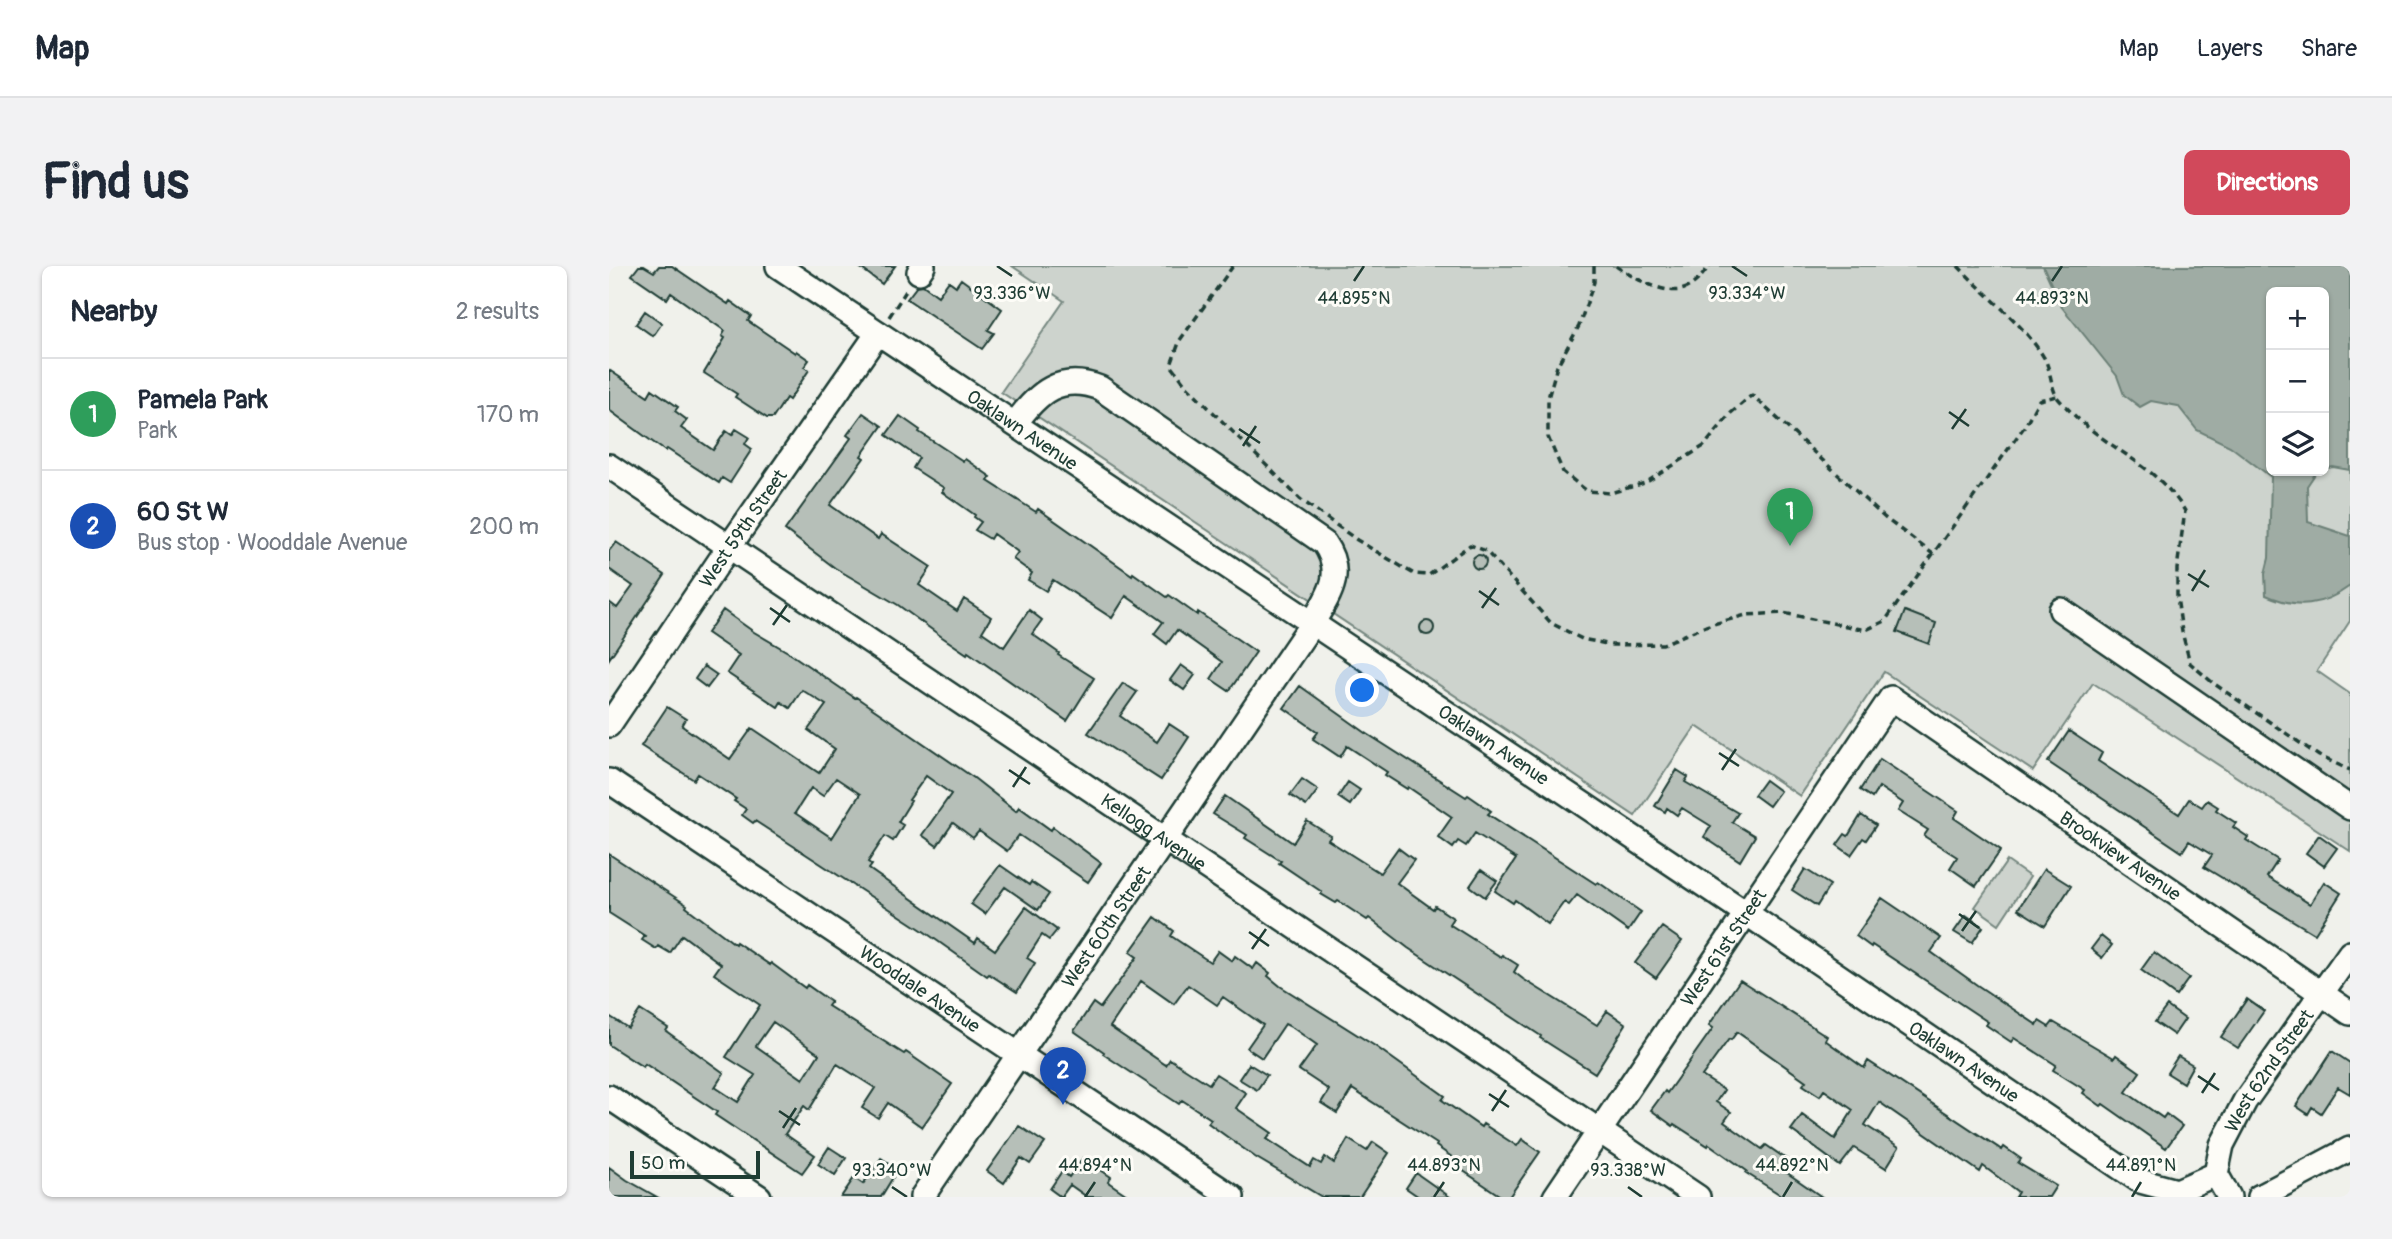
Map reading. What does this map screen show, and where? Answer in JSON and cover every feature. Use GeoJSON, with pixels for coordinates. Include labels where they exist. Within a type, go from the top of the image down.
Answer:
{"type":"FeatureCollection","features":[{"type":"Feature","properties":{"kind":"street","name":"Oaklawn Avenue"},"geometry":{"type":"LineString","coordinates":[[778,266],[1747,913],[2140,1181],[2177,1191],[2216,1174]]}},
{"type":"Feature","properties":{"kind":"street","name":"West 59th Street"},"geometry":{"type":"LineString","coordinates":[[609,725],[878,333]]}},
{"type":"Feature","properties":{"kind":"street","name":"West 60th Street"},"geometry":{"type":"LineString","coordinates":[[922,1197],[1313,622],[1326,601],[1335,570],[1333,556],[1324,543],[1100,388],[1086,383],[1068,382],[1053,386],[1026,408],[1015,424]]}},
{"type":"Feature","properties":{"kind":"street","name":"Kellogg Avenue"},"geometry":{"type":"LineString","coordinates":[[609,466],[1698,1197]]}},
{"type":"Feature","properties":{"kind":"street"},"geometry":{"type":"LineString","coordinates":[[2061,610],[2350,808]]}},
{"type":"Feature","properties":{"kind":"street","name":"West 61st Street"},"geometry":{"type":"LineString","coordinates":[[1555,1197],[1891,698]]}},
{"type":"Feature","properties":{"kind":"street","name":"Brookview Avenue"},"geometry":{"type":"LineString","coordinates":[[1891,698],[2350,1013]]}},
{"type":"Feature","properties":{"kind":"street","name":"Wooddale Avenue"},"geometry":{"type":"LineString","coordinates":[[609,781],[1232,1197]]}},
{"type":"Feature","properties":{"kind":"street","name":"West 62nd Street"},"geometry":{"type":"LineString","coordinates":[[2216,1174],[2222,1145],[2245,1101],[2350,953]]}},
{"type":"Feature","properties":{"kind":"street"},"geometry":{"type":"LineString","coordinates":[[609,1097],[759,1197]]}},
{"type":"Feature","properties":{"kind":"street"},"geometry":{"type":"LineString","coordinates":[[2259,1197],[2350,1149]]}},
{"type":"Feature","properties":{"kind":"street"},"geometry":{"type":"LineString","coordinates":[[2216,1174],[2229,1197]]}},
{"type":"Feature","properties":{"kind":"path"},"geometry":{"type":"LineString","coordinates":[[1233,266],[1180,340],[1171,365],[1186,385],[1300,499],[1357,540],[1414,574],[1429,575],[1470,545],[1486,551],[1551,623],[1582,639],[1612,645],[1663,644],[1706,626],[1746,615],[1783,613],[1866,630],[1885,621],[2024,427],[2039,400],[2057,396]]}},
{"type":"Feature","properties":{"kind":"path"},"geometry":{"type":"LineString","coordinates":[[1594,266],[1594,282],[1579,327],[1557,366],[1548,398],[1548,437],[1563,471],[1587,491],[1610,493],[1645,483],[1705,446],[1731,413],[1752,395],[1885,518],[1933,554]]}},
{"type":"Feature","properties":{"kind":"path"},"geometry":{"type":"LineString","coordinates":[[1616,266],[1663,289],[1681,290],[1692,285],[1709,266]]}},
{"type":"Feature","properties":{"kind":"path"},"geometry":{"type":"LineString","coordinates":[[1958,266],[2030,338],[2045,358],[2057,396],[2089,429],[2157,476],[2175,495],[2185,511],[2177,569],[2177,597],[2190,663],[2213,683],[2319,756],[2350,770]]}},
{"type":"Feature","properties":{"kind":"path"},"geometry":{"type":"LineString","coordinates":[[878,333],[921,269]]}},
{"type":"Feature","properties":{"kind":"shaded area"},"geometry":{"type":"Polygon","coordinates":[[[1012,266],[2350,266],[2350,621],[2317,671],[2350,694],[2350,851],[2093,683],[2033,771],[1884,672],[1800,796],[1696,726],[1635,816],[1001,392],[1064,301],[1012,266]]]}},
{"type":"Feature","properties":{"kind":"shaded area"},"geometry":{"type":"Polygon","coordinates":[[[2043,266],[2350,266],[2350,470],[2329,468],[2329,287],[2266,287],[2266,473],[2230,446],[2197,430],[2178,406],[2151,401],[2140,407],[2124,395],[2117,376],[2061,306],[2043,266]]]}},
{"type":"Feature","properties":{"kind":"shaded area"},"geometry":{"type":"Polygon","coordinates":[[[2314,476],[2307,486],[2308,522],[2350,536],[2350,586],[2340,593],[2320,601],[2299,604],[2266,595],[2271,477],[2314,476]]]}},
{"type":"Feature","properties":{"kind":"shaded area"},"geometry":{"type":"Polygon","coordinates":[[[2007,861],[2030,877],[1999,924],[1975,907],[2007,861]]]}},
{"type":"Feature","properties":{"kind":"building"},"geometry":{"type":"Polygon","coordinates":[[[639,266],[654,272],[659,266],[672,266],[728,304],[730,301],[751,316],[748,321],[809,360],[804,367],[809,370],[773,418],[767,418],[704,373],[725,338],[722,336],[725,331],[671,293],[667,299],[632,275],[639,266]]]}},
{"type":"Feature","properties":{"kind":"building"},"geometry":{"type":"Polygon","coordinates":[[[858,266],[895,266],[882,284],[858,266]]]}},
{"type":"Feature","properties":{"kind":"building"},"geometry":{"type":"Polygon","coordinates":[[[961,279],[1002,309],[988,330],[994,333],[982,349],[907,299],[917,286],[923,285],[938,296],[949,281],[956,286],[961,279]]]}},
{"type":"Feature","properties":{"kind":"building"},"geometry":{"type":"Polygon","coordinates":[[[645,311],[662,323],[653,336],[636,324],[645,311]]]}},
{"type":"Feature","properties":{"kind":"building"},"geometry":{"type":"Polygon","coordinates":[[[609,370],[648,396],[652,389],[678,407],[675,411],[687,420],[681,428],[713,450],[726,431],[732,435],[736,429],[749,437],[745,444],[752,449],[730,483],[722,478],[719,483],[667,449],[665,451],[609,410],[609,370]]]}},
{"type":"Feature","properties":{"kind":"building"},"geometry":{"type":"Polygon","coordinates":[[[863,413],[882,426],[861,456],[864,458],[830,505],[878,539],[881,534],[931,567],[919,585],[957,611],[964,599],[991,617],[982,632],[1004,647],[1029,610],[1042,620],[1032,634],[1094,678],[1067,721],[898,605],[835,568],[785,530],[851,438],[847,435],[863,413]]]}},
{"type":"Feature","properties":{"kind":"building"},"geometry":{"type":"Polygon","coordinates":[[[900,416],[920,430],[919,432],[991,477],[988,481],[1036,512],[1038,509],[1132,575],[1133,573],[1167,597],[1169,595],[1197,615],[1198,612],[1256,652],[1229,691],[1211,679],[1222,662],[1177,630],[1167,644],[1154,634],[1163,622],[1126,596],[1112,618],[1053,580],[1046,591],[1028,580],[1032,573],[1013,559],[1018,552],[993,534],[990,539],[975,530],[981,522],[975,515],[942,492],[944,488],[913,468],[919,458],[886,435],[900,416]]]}},
{"type":"Feature","properties":{"kind":"building"},"geometry":{"type":"Polygon","coordinates":[[[616,542],[665,575],[609,659],[609,602],[617,608],[633,586],[609,569],[609,551],[616,542]]]}},
{"type":"Feature","properties":{"kind":"building"},"geometry":{"type":"Polygon","coordinates":[[[1476,555],[1482,555],[1486,562],[1482,569],[1476,569],[1472,565],[1472,559],[1476,555]]]}},
{"type":"Feature","properties":{"kind":"building"},"geometry":{"type":"Polygon","coordinates":[[[723,610],[856,697],[974,778],[1016,811],[1019,807],[1051,830],[1053,827],[1101,863],[1088,882],[1019,835],[1007,851],[979,831],[973,838],[953,823],[937,846],[922,835],[951,794],[926,776],[909,800],[911,801],[898,822],[903,825],[893,841],[885,836],[868,862],[872,865],[869,869],[975,943],[978,938],[995,950],[1026,907],[1057,930],[1049,940],[1042,935],[1027,958],[1035,963],[1017,992],[989,974],[987,976],[922,930],[755,821],[753,823],[742,815],[746,809],[734,801],[736,799],[698,774],[694,780],[641,746],[667,707],[686,719],[682,726],[730,759],[752,728],[819,773],[835,749],[808,730],[826,705],[802,690],[790,708],[781,702],[778,707],[727,673],[739,655],[707,633],[723,610]],[[836,778],[823,796],[811,788],[795,813],[832,838],[860,794],[836,778]]]}},
{"type":"Feature","properties":{"kind":"building"},"geometry":{"type":"Polygon","coordinates":[[[1905,611],[1936,623],[1929,644],[1897,632],[1905,611]]]}},
{"type":"Feature","properties":{"kind":"building"},"geometry":{"type":"Polygon","coordinates":[[[1424,621],[1430,621],[1434,628],[1430,635],[1424,635],[1420,631],[1420,625],[1424,621]]]}},
{"type":"Feature","properties":{"kind":"building"},"geometry":{"type":"Polygon","coordinates":[[[1181,665],[1195,675],[1184,690],[1170,680],[1181,665]]]}},
{"type":"Feature","properties":{"kind":"building"},"geometry":{"type":"Polygon","coordinates":[[[704,666],[717,675],[707,688],[695,679],[704,666]]]}},
{"type":"Feature","properties":{"kind":"building"},"geometry":{"type":"Polygon","coordinates":[[[1123,683],[1137,692],[1120,716],[1157,742],[1169,724],[1189,737],[1161,780],[1088,733],[1123,683]]]}},
{"type":"Feature","properties":{"kind":"building"},"geometry":{"type":"Polygon","coordinates":[[[1300,686],[1366,733],[1466,797],[1468,795],[1491,811],[1488,814],[1641,912],[1628,931],[1577,895],[1569,905],[1564,902],[1548,924],[1515,900],[1513,903],[1495,891],[1516,859],[1475,833],[1466,846],[1458,841],[1453,848],[1438,837],[1452,817],[1385,775],[1387,772],[1347,746],[1340,757],[1313,739],[1318,732],[1284,708],[1300,686]]]}},
{"type":"Feature","properties":{"kind":"building"},"geometry":{"type":"Polygon","coordinates":[[[2069,731],[2102,753],[2098,761],[2179,814],[2189,799],[2202,807],[2207,800],[2218,807],[2216,810],[2236,823],[2233,827],[2248,837],[2246,840],[2278,860],[2267,877],[2310,904],[2324,882],[2341,893],[2315,934],[2204,867],[2212,855],[2189,841],[2182,852],[2048,762],[2069,731]]]}},
{"type":"Feature","properties":{"kind":"building"},"geometry":{"type":"Polygon","coordinates":[[[1880,759],[1958,811],[1954,818],[2001,850],[1976,886],[1950,868],[1957,857],[1924,836],[1928,830],[1898,811],[1903,803],[1879,787],[1872,798],[1860,790],[1880,759]]]}},
{"type":"Feature","properties":{"kind":"building"},"geometry":{"type":"Polygon","coordinates":[[[1677,770],[1688,777],[1685,782],[1738,813],[1732,822],[1755,836],[1740,861],[1704,837],[1711,826],[1682,808],[1677,815],[1667,808],[1665,812],[1655,806],[1677,770]]]}},
{"type":"Feature","properties":{"kind":"building"},"geometry":{"type":"Polygon","coordinates":[[[1302,779],[1318,790],[1306,806],[1290,795],[1302,779]]]}},
{"type":"Feature","properties":{"kind":"building"},"geometry":{"type":"Polygon","coordinates":[[[1765,780],[1780,791],[1769,806],[1754,795],[1765,780]]]}},
{"type":"Feature","properties":{"kind":"building"},"geometry":{"type":"Polygon","coordinates":[[[1348,782],[1360,790],[1350,805],[1338,797],[1348,782]]]}},
{"type":"Feature","properties":{"kind":"building"},"geometry":{"type":"Polygon","coordinates":[[[1225,796],[1293,843],[1307,821],[1331,836],[1328,840],[1380,873],[1398,848],[1414,860],[1397,883],[1433,909],[1435,906],[1453,918],[1449,924],[1518,965],[1514,972],[1523,979],[1597,1025],[1607,1011],[1626,1024],[1595,1073],[1408,948],[1369,918],[1367,920],[1338,901],[1336,903],[1321,894],[1322,892],[1279,863],[1281,861],[1245,838],[1247,835],[1213,814],[1225,796]]]}},
{"type":"Feature","properties":{"kind":"building"},"geometry":{"type":"Polygon","coordinates":[[[1861,815],[1876,825],[1851,855],[1837,845],[1845,834],[1848,836],[1861,815]]]}},
{"type":"Feature","properties":{"kind":"building"},"geometry":{"type":"Polygon","coordinates":[[[2319,835],[2337,848],[2324,866],[2306,853],[2319,835]]]}},
{"type":"Feature","properties":{"kind":"building"},"geometry":{"type":"Polygon","coordinates":[[[609,854],[687,905],[686,907],[735,944],[736,942],[770,965],[771,963],[805,988],[807,985],[831,1002],[828,1006],[904,1054],[906,1052],[952,1084],[922,1127],[888,1103],[878,1118],[862,1108],[875,1088],[837,1064],[809,1110],[804,1106],[785,1134],[815,1155],[802,1173],[645,1064],[643,1067],[609,1045],[609,1016],[628,1028],[640,1010],[668,1028],[666,1031],[724,1073],[715,1087],[738,1102],[755,1075],[726,1057],[760,1005],[714,974],[721,964],[682,935],[670,953],[658,946],[656,949],[642,940],[645,936],[609,913],[609,854]],[[773,1022],[756,1046],[803,1079],[819,1054],[773,1022]]]}},
{"type":"Feature","properties":{"kind":"building"},"geometry":{"type":"Polygon","coordinates":[[[1000,865],[1029,885],[1031,882],[1049,894],[1038,910],[1005,887],[985,914],[971,904],[1000,865]]]}},
{"type":"Feature","properties":{"kind":"building"},"geometry":{"type":"Polygon","coordinates":[[[1805,869],[1830,885],[1817,906],[1792,890],[1805,869]]]}},
{"type":"Feature","properties":{"kind":"building"},"geometry":{"type":"Polygon","coordinates":[[[2044,869],[2071,886],[2045,926],[2018,909],[2044,869]]]}},
{"type":"Feature","properties":{"kind":"building"},"geometry":{"type":"Polygon","coordinates":[[[1481,870],[1497,881],[1485,897],[1470,886],[1481,870]]]}},
{"type":"Feature","properties":{"kind":"building"},"geometry":{"type":"Polygon","coordinates":[[[1882,898],[1941,938],[1931,952],[1977,985],[2037,1025],[2039,1021],[2049,1027],[2053,1022],[2114,1058],[2116,1055],[2140,1072],[2126,1092],[2163,1118],[2166,1114],[2182,1126],[2166,1148],[2083,1093],[2085,1090],[2053,1070],[2056,1065],[2014,1038],[2011,1042],[1986,1025],[1988,1022],[1856,936],[1882,898]]]}},
{"type":"Feature","properties":{"kind":"building"},"geometry":{"type":"Polygon","coordinates":[[[1966,915],[1983,927],[1972,943],[1954,932],[1966,915]]]}},
{"type":"Feature","properties":{"kind":"building"},"geometry":{"type":"Polygon","coordinates":[[[1155,917],[1174,931],[1171,936],[1210,962],[1218,951],[1232,961],[1235,956],[1253,969],[1257,963],[1270,973],[1268,976],[1280,986],[1375,1046],[1445,1096],[1442,1100],[1481,1127],[1483,1124],[1517,1146],[1522,1139],[1540,1152],[1509,1197],[1502,1197],[1456,1166],[1459,1162],[1436,1146],[1437,1144],[1352,1089],[1337,1113],[1321,1103],[1329,1090],[1299,1070],[1317,1045],[1285,1024],[1262,1058],[1247,1048],[1263,1025],[1223,997],[1217,1005],[1188,985],[1174,1004],[1141,981],[1110,1027],[1166,1065],[1170,1059],[1209,1084],[1216,1074],[1246,1093],[1236,1108],[1272,1133],[1267,1139],[1310,1167],[1314,1160],[1321,1164],[1325,1157],[1334,1163],[1348,1139],[1367,1151],[1373,1142],[1389,1153],[1360,1197],[1322,1197],[1255,1157],[1208,1123],[1211,1119],[1182,1100],[1179,1104],[1103,1054],[1104,1052],[1074,1031],[1093,1003],[1100,1008],[1137,957],[1130,952],[1155,917]]]}},
{"type":"Feature","properties":{"kind":"building"},"geometry":{"type":"Polygon","coordinates":[[[1662,927],[1682,941],[1656,978],[1635,963],[1662,927]]]}},
{"type":"Feature","properties":{"kind":"building"},"geometry":{"type":"Polygon","coordinates":[[[2101,936],[2112,945],[2102,958],[2091,949],[2101,936]]]}},
{"type":"Feature","properties":{"kind":"building"},"geometry":{"type":"Polygon","coordinates":[[[2154,952],[2189,978],[2176,996],[2141,970],[2154,952]]]}},
{"type":"Feature","properties":{"kind":"building"},"geometry":{"type":"Polygon","coordinates":[[[1740,980],[1827,1036],[1825,1040],[1864,1068],[1868,1061],[2002,1150],[2004,1147],[2021,1159],[2018,1163],[2056,1186],[2049,1197],[2015,1197],[2018,1192],[1983,1166],[1980,1172],[1879,1102],[1865,1125],[1899,1147],[1886,1168],[1854,1148],[1840,1166],[1791,1130],[1802,1115],[1835,1139],[1853,1110],[1824,1090],[1820,1096],[1803,1085],[1806,1081],[1737,1032],[1702,1076],[1724,1090],[1716,1102],[1731,1112],[1724,1122],[1762,1149],[1766,1145],[1789,1161],[1783,1170],[1822,1197],[1784,1197],[1746,1173],[1747,1171],[1709,1144],[1708,1146],[1674,1124],[1673,1126],[1651,1110],[1665,1091],[1667,1093],[1713,1028],[1709,1025],[1740,980]]]}},
{"type":"Feature","properties":{"kind":"building"},"geometry":{"type":"Polygon","coordinates":[[[2247,999],[2264,1011],[2238,1048],[2221,1037],[2247,999]]]}},
{"type":"Feature","properties":{"kind":"building"},"geometry":{"type":"Polygon","coordinates":[[[2167,1006],[2185,1019],[2174,1035],[2155,1022],[2167,1006]]]}},
{"type":"Feature","properties":{"kind":"building"},"geometry":{"type":"Polygon","coordinates":[[[2332,1051],[2350,1063],[2350,1094],[2338,1087],[2321,1113],[2312,1107],[2308,1114],[2296,1106],[2332,1051]]]}},
{"type":"Feature","properties":{"kind":"building"},"geometry":{"type":"Polygon","coordinates":[[[2178,1056],[2193,1065],[2183,1083],[2167,1073],[2178,1056]]]}},
{"type":"Feature","properties":{"kind":"building"},"geometry":{"type":"Polygon","coordinates":[[[1249,1064],[1267,1075],[1257,1090],[1239,1079],[1249,1064]]]}},
{"type":"Feature","properties":{"kind":"building"},"geometry":{"type":"Polygon","coordinates":[[[1019,1126],[1045,1143],[1030,1164],[1021,1158],[1004,1183],[987,1171],[1019,1126]]]}},
{"type":"Feature","properties":{"kind":"building"},"geometry":{"type":"Polygon","coordinates":[[[829,1147],[846,1158],[835,1175],[818,1164],[829,1147]]]}},
{"type":"Feature","properties":{"kind":"building"},"geometry":{"type":"Polygon","coordinates":[[[881,1158],[898,1169],[881,1197],[841,1197],[854,1178],[863,1184],[881,1158]]]}},
{"type":"Feature","properties":{"kind":"building"},"geometry":{"type":"Polygon","coordinates":[[[1083,1158],[1111,1177],[1108,1182],[1130,1197],[1087,1197],[1070,1185],[1061,1197],[1050,1189],[1062,1171],[1069,1177],[1083,1158]]]}},
{"type":"Feature","properties":{"kind":"building"},"geometry":{"type":"Polygon","coordinates":[[[609,1167],[627,1180],[657,1197],[609,1197],[609,1167]]]}},
{"type":"Feature","properties":{"kind":"building"},"geometry":{"type":"Polygon","coordinates":[[[1416,1173],[1450,1197],[1419,1197],[1406,1188],[1416,1173]]]}},
{"type":"Feature","properties":{"kind":"place","name":"Pamela Park"},"geometry":{"type":"Point","coordinates":[1790,546]}},
{"type":"Feature","properties":{"kind":"place","name":"60 St W"},"geometry":{"type":"Point","coordinates":[1063,1105]}}]}
